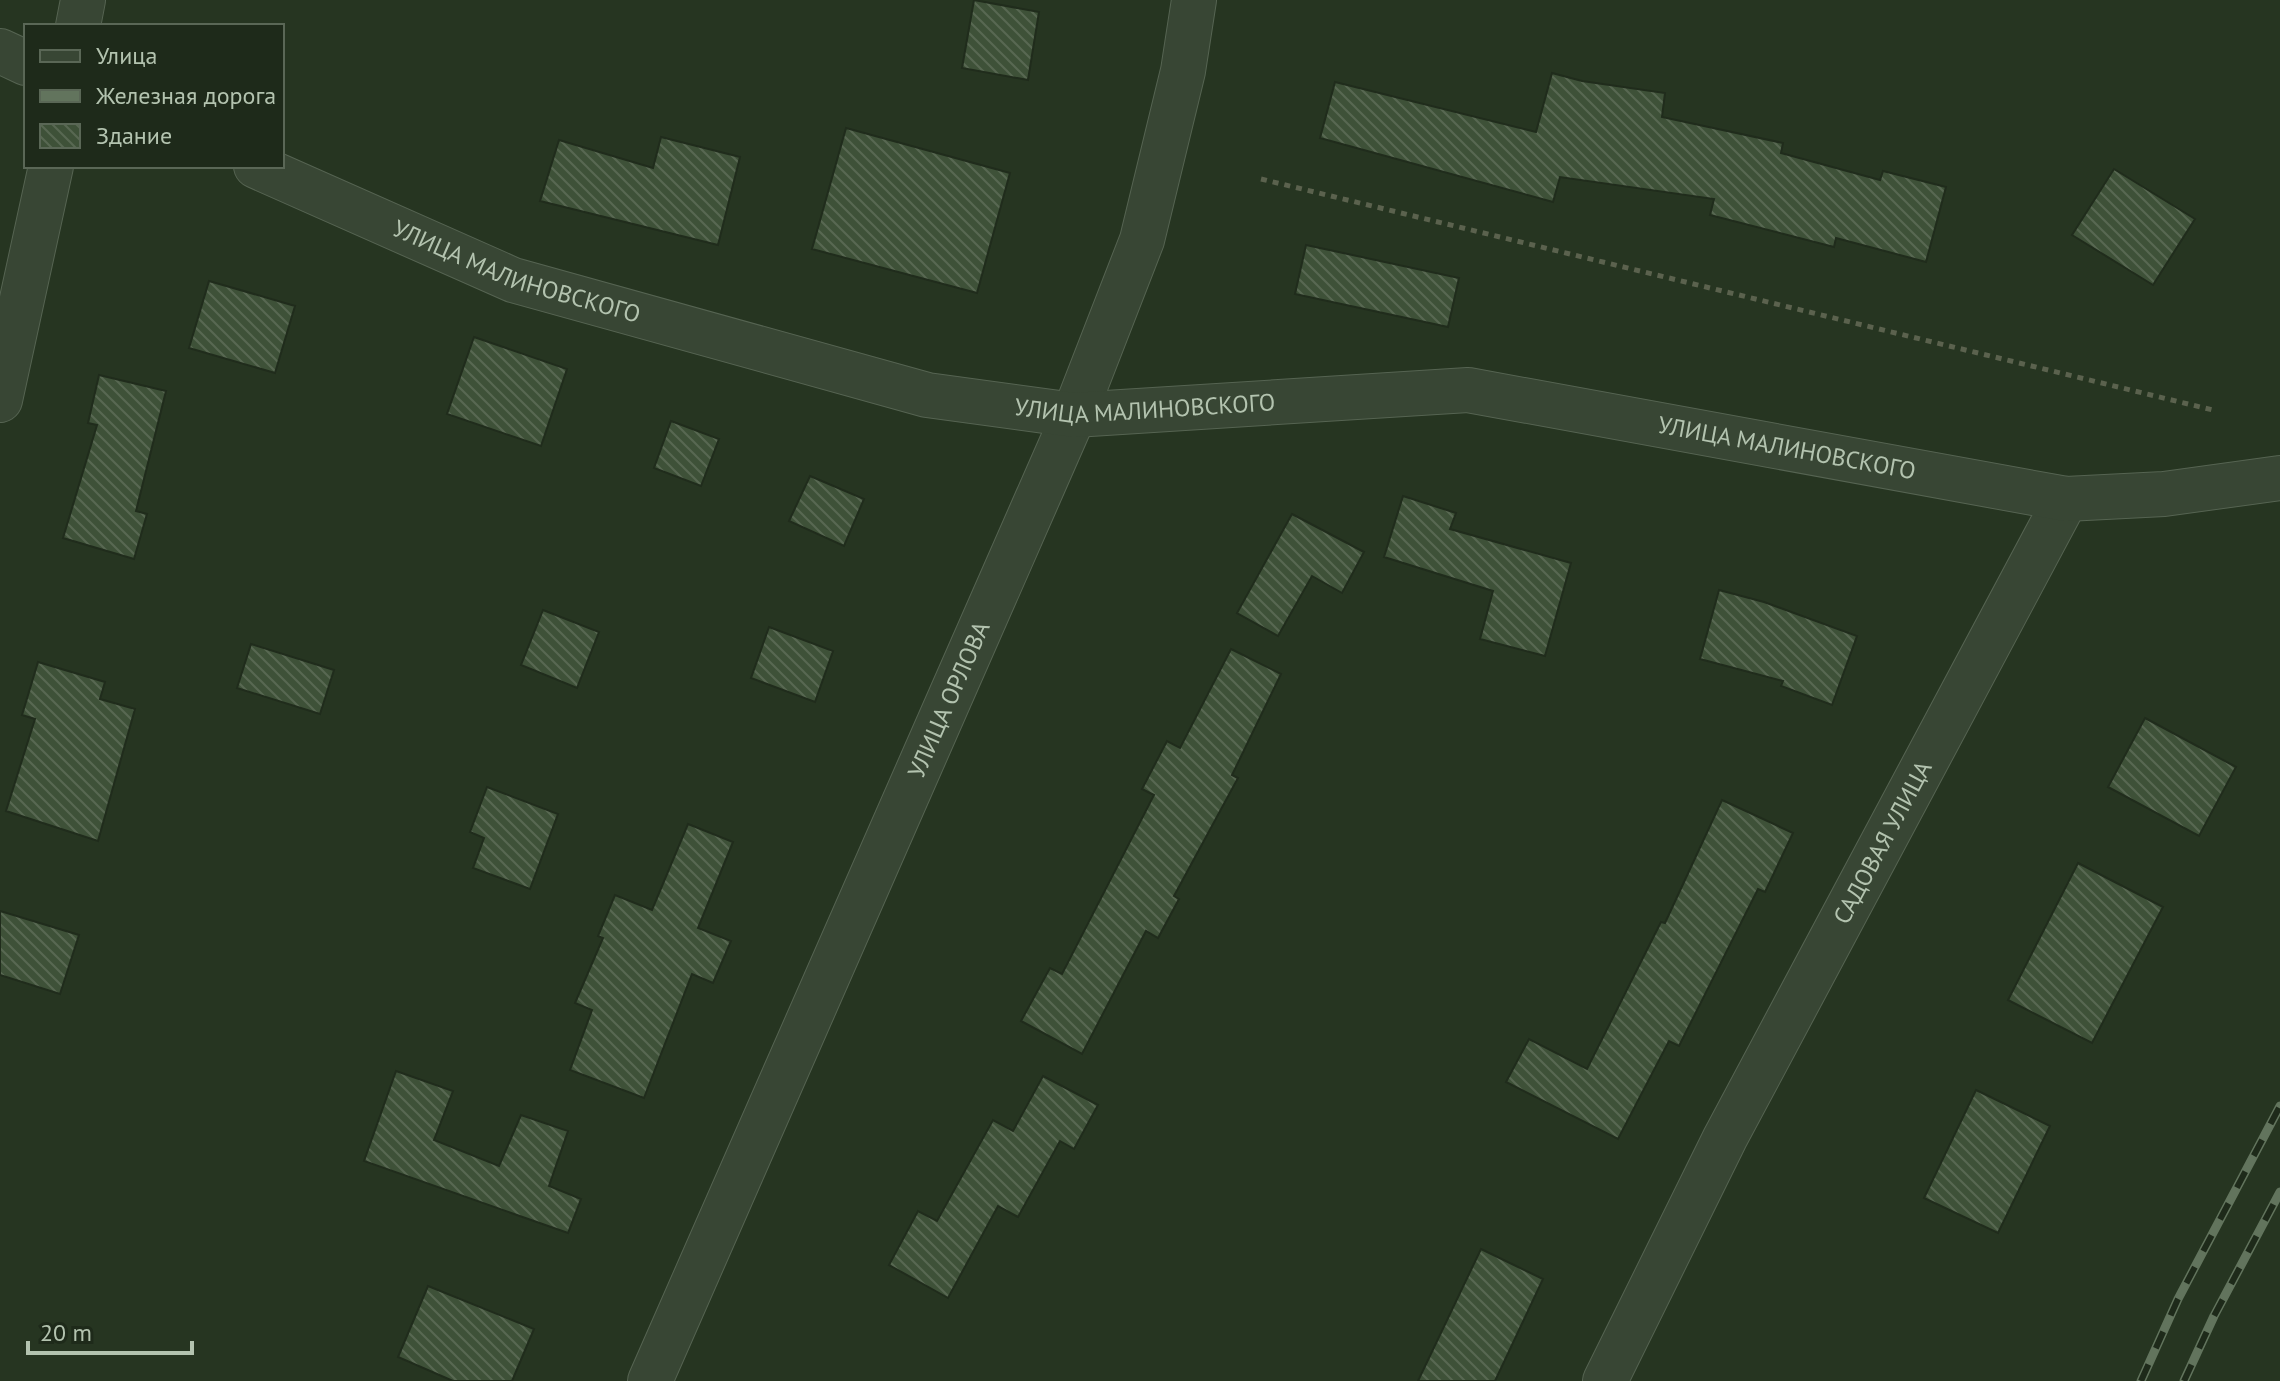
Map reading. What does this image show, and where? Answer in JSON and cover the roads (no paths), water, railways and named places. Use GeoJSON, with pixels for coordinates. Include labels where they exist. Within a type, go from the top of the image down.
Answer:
{"type":"FeatureCollection","features":[{"type":"Feature","properties":{"kind":"street"},"geometry":{"type":"LineString","coordinates":[[78,24],[83,0]]}},
{"type":"Feature","properties":{"kind":"street","name":"УЛИЦА ОРЛОВА"},"geometry":{"type":"LineString","coordinates":[[650,1381],[1074,415],[1142,240],[1183,71],[1194,0]]}},
{"type":"Feature","properties":{"kind":"street"},"geometry":{"type":"LineString","coordinates":[[0,51],[24,62]]}},
{"type":"Feature","properties":{"kind":"street"},"geometry":{"type":"LineString","coordinates":[[0,400],[51,168]]}},
{"type":"Feature","properties":{"kind":"street","name":"УЛИЦА МАЛИНОВСКОГО"},"geometry":{"type":"LineString","coordinates":[[261,168],[513,280],[927,395],[1074,415],[1468,390],[2066,499]]}},
{"type":"Feature","properties":{"kind":"street"},"geometry":{"type":"LineString","coordinates":[[2066,499],[2164,494],[2280,478]]}},
{"type":"Feature","properties":{"kind":"street","name":"САДОВАЯ УЛИЦА"},"geometry":{"type":"LineString","coordinates":[[1605,1381],[1725,1138],[2066,499]]}},
{"type":"Feature","properties":{"kind":"railway"},"geometry":{"type":"LineString","coordinates":[[2141,1381],[2178,1299],[2280,1106]]}},
{"type":"Feature","properties":{"kind":"railway"},"geometry":{"type":"LineString","coordinates":[[2184,1381],[2214,1316],[2280,1192]]}}]}
